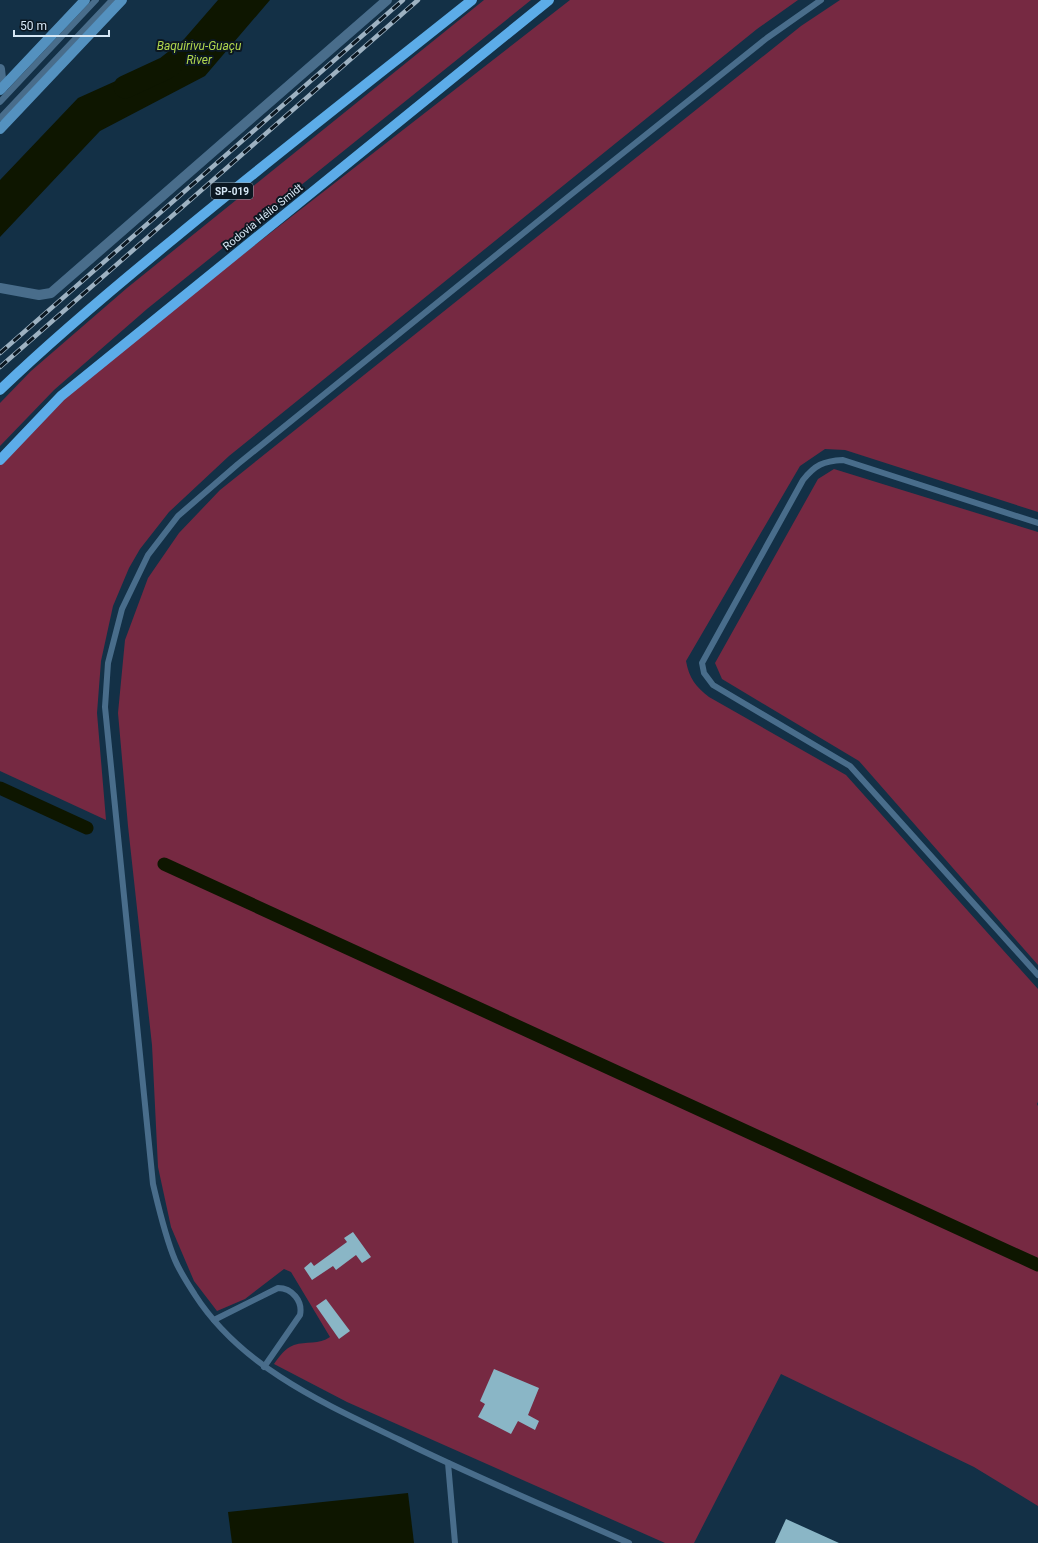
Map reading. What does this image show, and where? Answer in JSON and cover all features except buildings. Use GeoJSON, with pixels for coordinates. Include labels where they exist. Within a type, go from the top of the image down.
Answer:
{"type":"FeatureCollection","features":[{"type":"Feature","properties":{"kind":"main road"},"geometry":{"type":"LineString","coordinates":[[1,89],[85,0]]}},
{"type":"Feature","properties":{"kind":"main road"},"geometry":{"type":"LineString","coordinates":[[0,129],[122,0]]}},
{"type":"Feature","properties":{"kind":"main road","name":"SP-019"},"geometry":{"type":"LineString","coordinates":[[0,390],[26,365],[120,283],[217,203],[472,0]]}},
{"type":"Feature","properties":{"kind":"main road","name":"Rodovia Hélio Smidt"},"geometry":{"type":"LineString","coordinates":[[0,460],[61,396],[549,0]]}},
{"type":"Feature","properties":{"kind":"street"},"geometry":{"type":"LineString","coordinates":[[0,288],[39,295],[51,293],[387,0]]}},
{"type":"Feature","properties":{"kind":"street"},"geometry":{"type":"LineString","coordinates":[[0,69],[1,89]]}},
{"type":"Feature","properties":{"kind":"lane"},"geometry":{"type":"LineString","coordinates":[[0,102],[96,0]]}},
{"type":"Feature","properties":{"kind":"lane"},"geometry":{"type":"LineString","coordinates":[[0,118],[112,0]]}},
{"type":"Feature","properties":{"kind":"lane"},"geometry":{"type":"LineString","coordinates":[[629,1543],[448,1463],[323,1403],[264,1367],[214,1320],[195,1296],[175,1260],[163,1223],[153,1184],[105,706],[108,663],[122,609],[148,555],[178,516],[238,464],[767,38],[821,0]]}},
{"type":"Feature","properties":{"kind":"lane"},"geometry":{"type":"LineString","coordinates":[[1038,523],[843,460],[824,463],[812,469],[803,480],[702,663],[704,673],[713,685],[850,766],[1038,975]]}},
{"type":"Feature","properties":{"kind":"lane"},"geometry":{"type":"LineString","coordinates":[[214,1320],[278,1288],[284,1288],[297,1298],[301,1308],[300,1315],[264,1367]]}},
{"type":"Feature","properties":{"kind":"lane"},"geometry":{"type":"LineString","coordinates":[[448,1463],[455,1543]]}},
{"type":"Feature","properties":{"kind":"shaded area"},"geometry":{"type":"Polygon","coordinates":[[[484,0],[531,0],[147,309],[54,390],[0,446],[0,403],[31,371],[127,288],[484,0]]]}},
{"type":"Feature","properties":{"kind":"shaded area"},"geometry":{"type":"Polygon","coordinates":[[[570,0],[798,0],[757,29],[229,456],[169,512],[140,549],[129,568],[113,606],[101,661],[97,713],[106,820],[0,771],[0,460],[61,396],[570,0]]]}},
{"type":"Feature","properties":{"kind":"shaded area"},"geometry":{"type":"Polygon","coordinates":[[[840,0],[1038,0],[1038,512],[845,450],[825,449],[800,466],[686,661],[694,682],[700,690],[709,697],[846,775],[1038,989],[1038,1506],[974,1467],[781,1374],[694,1543],[665,1543],[347,1402],[274,1364],[282,1353],[291,1346],[317,1342],[330,1337],[291,1272],[284,1269],[245,1299],[217,1311],[194,1281],[171,1227],[158,1167],[152,1045],[128,826],[118,713],[125,640],[148,578],[179,533],[220,490],[801,26],[840,0]]]}},
{"type":"Feature","properties":{"kind":"shaded area"},"geometry":{"type":"Polygon","coordinates":[[[834,469],[1038,532],[1038,965],[859,761],[722,679],[715,663],[818,479],[834,469]]]}},
{"type":"Feature","properties":{"kind":"water","name":"Baquirivu-Guaçu River"},"geometry":{"type":"Polygon","coordinates":[[[218,0],[270,0],[205,76],[100,131],[0,237],[0,180],[78,98],[138,71],[144,76],[159,72],[166,68],[172,53],[218,0]]]}},
{"type":"Feature","properties":{"kind":"water"},"geometry":{"type":"Polygon","coordinates":[[[408,1493],[414,1543],[232,1543],[228,1512],[408,1493]]]}},
{"type":"Feature","properties":{"kind":"waterway"},"geometry":{"type":"LineString","coordinates":[[125,87],[166,68],[189,50]]}},
{"type":"Feature","properties":{"kind":"waterway"},"geometry":{"type":"LineString","coordinates":[[0,788],[87,828]]}},
{"type":"Feature","properties":{"kind":"waterway"},"geometry":{"type":"LineString","coordinates":[[164,864],[1038,1265]]}},
{"type":"Feature","properties":{"kind":"railway"},"geometry":{"type":"LineString","coordinates":[[0,353],[403,0]]}},
{"type":"Feature","properties":{"kind":"railway"},"geometry":{"type":"LineString","coordinates":[[0,367],[418,0]]}}]}
